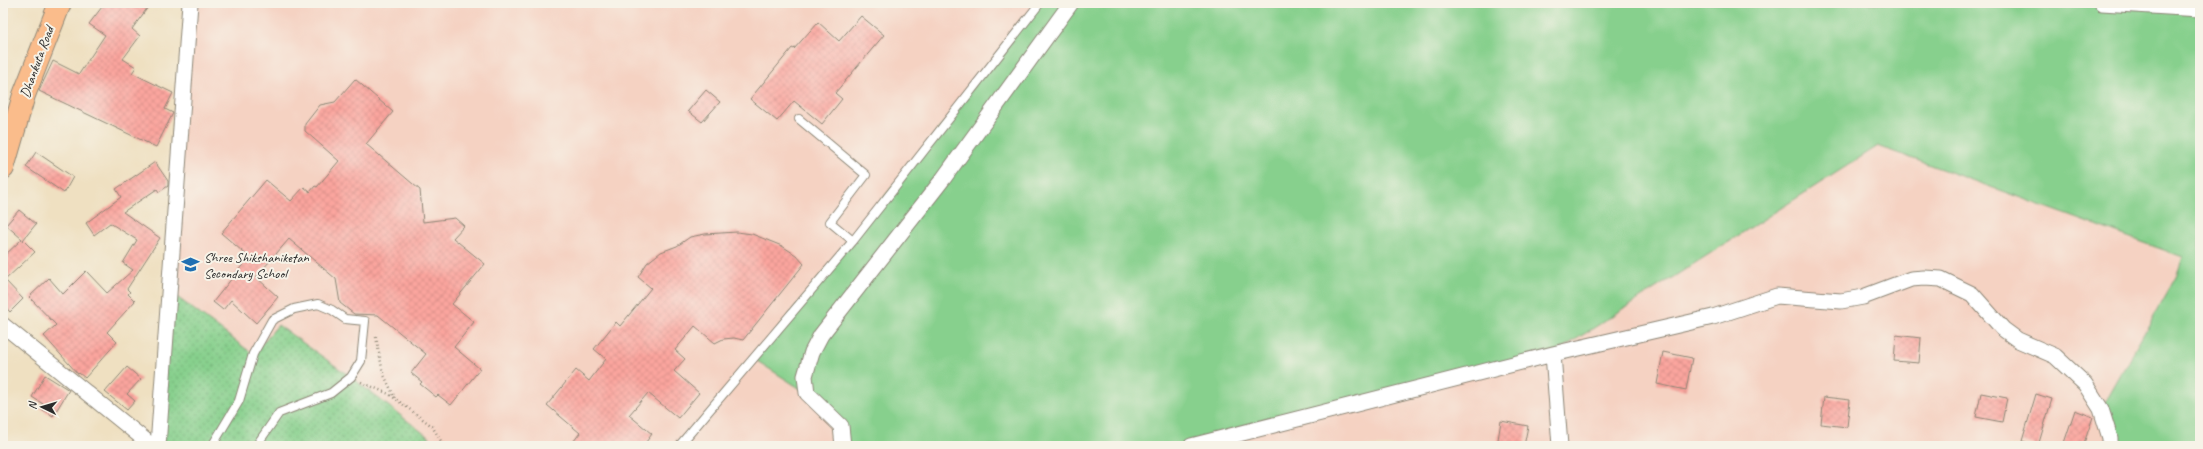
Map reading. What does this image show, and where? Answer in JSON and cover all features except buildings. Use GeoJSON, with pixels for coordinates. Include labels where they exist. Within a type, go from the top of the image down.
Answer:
{"type":"FeatureCollection","features":[{"type":"Feature","properties":{"kind":"main road","name":"Dhankuta Road"},"geometry":{"type":"LineString","coordinates":[[3,168],[24,95],[60,3]]}},
{"type":"Feature","properties":{"kind":"street"},"geometry":{"type":"LineString","coordinates":[[150,444],[190,3]]}},
{"type":"Feature","properties":{"kind":"street"},"geometry":{"type":"LineString","coordinates":[[843,446],[841,426],[807,393],[804,376],[812,352],[821,335],[943,180],[1071,3]]}},
{"type":"Feature","properties":{"kind":"street"},"geometry":{"type":"LineString","coordinates":[[2102,3],[2200,9]]}},
{"type":"Feature","properties":{"kind":"street"},"geometry":{"type":"LineString","coordinates":[[1191,446],[1553,354],[1713,317],[1777,296],[1841,301],[1863,297],[1912,279],[1941,279],[1972,294],[2003,329],[2018,340],[2055,356],[2085,384],[2101,409],[2110,438],[2110,446]]}},
{"type":"Feature","properties":{"kind":"street"},"geometry":{"type":"LineString","coordinates":[[3,325],[150,444]]}},
{"type":"Feature","properties":{"kind":"street"},"geometry":{"type":"LineString","coordinates":[[1553,354],[1560,446]]}},
{"type":"Feature","properties":{"kind":"lane"},"geometry":{"type":"LineString","coordinates":[[679,446],[853,241],[1040,3]]}},
{"type":"Feature","properties":{"kind":"lane"},"geometry":{"type":"LineString","coordinates":[[799,119],[866,175],[830,222],[853,241]]}},
{"type":"Feature","properties":{"kind":"lane"},"geometry":{"type":"LineString","coordinates":[[212,446],[239,401],[254,354],[272,320],[294,309],[318,304],[332,310],[345,319],[365,321],[361,361],[352,377],[331,393],[279,413],[256,446]]}},
{"type":"Feature","properties":{"kind":"path"},"geometry":{"type":"LineString","coordinates":[[365,321],[376,335],[383,373],[396,399]]}},
{"type":"Feature","properties":{"kind":"path"},"geometry":{"type":"LineString","coordinates":[[352,377],[396,399],[432,426],[444,446]]}},
{"type":"Feature","properties":{"kind":"shaded area"},"geometry":{"type":"Polygon","coordinates":[[[190,3],[1040,3],[754,360],[807,393],[821,408],[843,446],[440,446],[351,377],[279,325],[253,354],[169,291],[190,3]]]}},
{"type":"Feature","properties":{"kind":"shaded area"},"geometry":{"type":"Polygon","coordinates":[[[1877,146],[2183,258],[2110,446],[1191,446],[1553,354],[1877,146]]]}},
{"type":"Feature","properties":{"kind":"green space"},"geometry":{"type":"Polygon","coordinates":[[[1040,3],[2102,3],[2200,9],[2200,446],[2110,446],[2101,409],[2176,277],[2183,257],[1878,146],[1553,354],[1191,446],[843,446],[841,426],[807,393],[754,359],[1040,3]]]}},
{"type":"Feature","properties":{"kind":"green space"},"geometry":{"type":"Polygon","coordinates":[[[169,291],[253,354],[278,325],[351,377],[440,446],[158,446],[169,291]]]}},
{"type":"Feature","properties":{"kind":"place","name":"Shree Shikshaniketan Secondary School"},"geometry":{"type":"Point","coordinates":[191,265]}}]}
